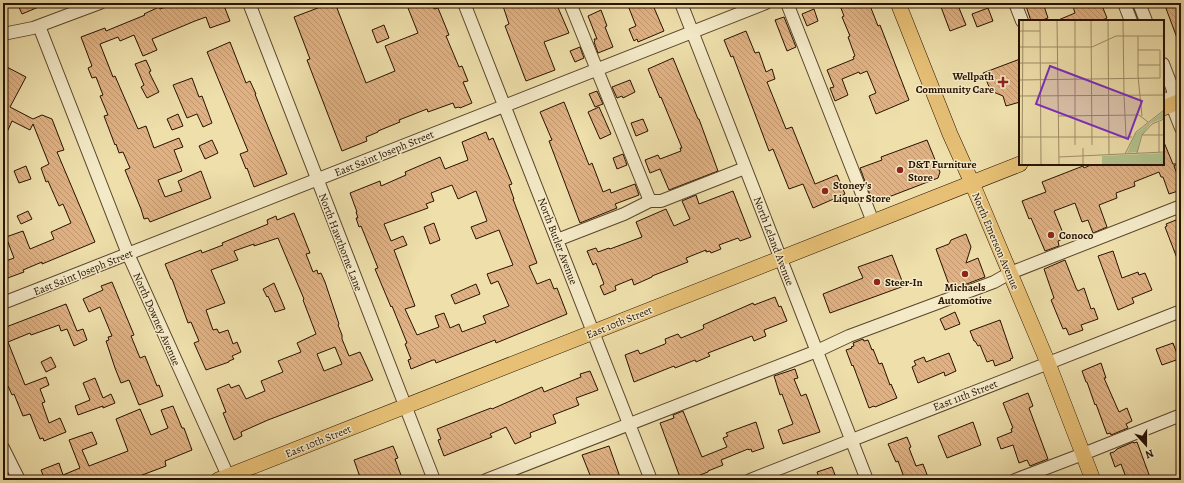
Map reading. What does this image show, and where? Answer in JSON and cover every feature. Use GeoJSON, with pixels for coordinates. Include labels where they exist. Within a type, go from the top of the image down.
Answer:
{"type":"FeatureCollection","features":[{"type":"Feature","properties":{"kind":"main road","name":"North Emerson Avenue"},"geometry":{"type":"LineString","coordinates":[[898,3],[950,134],[1048,363],[1093,480]]}},
{"type":"Feature","properties":{"kind":"main road","name":"East 10th Street"},"geometry":{"type":"LineString","coordinates":[[230,477],[1019,164]]}},
{"type":"Feature","properties":{"kind":"street"},"geometry":{"type":"LineString","coordinates":[[3,34],[39,26],[100,3]]}},
{"type":"Feature","properties":{"kind":"street","name":"North Hawthorne Lane"},"geometry":{"type":"LineString","coordinates":[[249,3],[434,480]]}},
{"type":"Feature","properties":{"kind":"street","name":"North Butler Avenue"},"geometry":{"type":"LineString","coordinates":[[464,3],[651,480]]}},
{"type":"Feature","properties":{"kind":"street"},"geometry":{"type":"LineString","coordinates":[[570,3],[650,201]]}},
{"type":"Feature","properties":{"kind":"street","name":"North Leland Avenue"},"geometry":{"type":"LineString","coordinates":[[681,3],[867,480]]}},
{"type":"Feature","properties":{"kind":"street","name":"East Saint Joseph Street"},"geometry":{"type":"LineString","coordinates":[[3,303],[766,3]]}},
{"type":"Feature","properties":{"kind":"street"},"geometry":{"type":"LineString","coordinates":[[787,3],[873,222]]}},
{"type":"Feature","properties":{"kind":"street"},"geometry":{"type":"LineString","coordinates":[[1015,3],[1022,20]]}},
{"type":"Feature","properties":{"kind":"street"},"geometry":{"type":"LineString","coordinates":[[1124,3],[1131,20]]}},
{"type":"Feature","properties":{"kind":"street"},"geometry":{"type":"LineString","coordinates":[[1139,3],[1146,20]]}},
{"type":"Feature","properties":{"kind":"street","name":"North Downey Avenue"},"geometry":{"type":"LineString","coordinates":[[39,26],[128,254],[230,477]]}},
{"type":"Feature","properties":{"kind":"street"},"geometry":{"type":"LineString","coordinates":[[1164,67],[1173,90],[1170,103],[1181,128]]}},
{"type":"Feature","properties":{"kind":"street"},"geometry":{"type":"LineString","coordinates":[[557,240],[624,214],[650,201],[661,201],[745,168]]}},
{"type":"Feature","properties":{"kind":"street"},"geometry":{"type":"LineString","coordinates":[[486,480],[817,351],[849,336],[994,282],[1010,273],[1181,206]]}},
{"type":"Feature","properties":{"kind":"street","name":"East 11th Street"},"geometry":{"type":"LineString","coordinates":[[750,480],[1181,310]]}},
{"type":"Feature","properties":{"kind":"street"},"geometry":{"type":"LineString","coordinates":[[1015,480],[1181,415]]}},
{"type":"Feature","properties":{"kind":"street"},"geometry":{"type":"LineString","coordinates":[[3,448],[19,480]]}},
{"type":"Feature","properties":{"kind":"building"},"geometry":{"type":"Polygon","coordinates":[[[17,3],[48,3],[22,14],[17,3]]]}},
{"type":"Feature","properties":{"kind":"building"},"geometry":{"type":"Polygon","coordinates":[[[176,3],[223,3],[230,21],[210,28],[206,17],[195,21],[152,39],[157,50],[143,56],[134,35],[120,41],[118,37],[100,44],[113,77],[115,76],[138,129],[146,126],[154,148],[179,138],[183,147],[174,150],[182,171],[158,180],[165,197],[182,191],[178,181],[201,171],[211,198],[150,222],[148,218],[144,219],[125,170],[130,168],[123,152],[119,153],[116,144],[115,145],[104,116],[108,115],[100,96],[103,95],[96,77],[92,78],[88,68],[92,66],[81,37],[105,28],[106,31],[145,15],[144,14],[159,7],[160,9],[176,3]]]}},
{"type":"Feature","properties":{"kind":"building"},"geometry":{"type":"Polygon","coordinates":[[[321,3],[335,3],[366,83],[395,71],[385,46],[418,33],[406,3],[432,3],[434,9],[438,8],[449,35],[446,36],[459,67],[462,66],[468,81],[463,82],[472,103],[460,108],[455,108],[453,103],[428,112],[427,109],[399,120],[400,122],[366,137],[367,141],[342,151],[307,60],[310,59],[294,17],[323,6],[321,3]]]}},
{"type":"Feature","properties":{"kind":"building"},"geometry":{"type":"Polygon","coordinates":[[[502,3],[556,3],[569,33],[544,42],[555,70],[526,81],[505,26],[509,24],[502,3]]]}},
{"type":"Feature","properties":{"kind":"building"},"geometry":{"type":"Polygon","coordinates":[[[627,3],[652,3],[664,31],[638,42],[637,39],[634,41],[629,29],[636,26],[627,3]]]}},
{"type":"Feature","properties":{"kind":"building"},"geometry":{"type":"Polygon","coordinates":[[[839,3],[869,3],[878,26],[880,25],[909,100],[876,114],[869,96],[876,93],[867,71],[860,74],[859,72],[842,79],[848,95],[835,101],[830,88],[834,87],[827,70],[854,59],[853,57],[855,56],[848,37],[850,36],[842,17],[844,16],[839,3]]]}},
{"type":"Feature","properties":{"kind":"building"},"geometry":{"type":"Polygon","coordinates":[[[950,3],[957,3],[966,25],[950,31],[941,7],[950,3]]]}},
{"type":"Feature","properties":{"kind":"building"},"geometry":{"type":"Polygon","coordinates":[[[1025,3],[1043,3],[1048,18],[1043,20],[1031,20],[1025,3]]]}},
{"type":"Feature","properties":{"kind":"building"},"geometry":{"type":"Polygon","coordinates":[[[1072,3],[1101,3],[1107,18],[1103,20],[1058,20],[1075,13],[1072,3]]]}},
{"type":"Feature","properties":{"kind":"building"},"geometry":{"type":"Polygon","coordinates":[[[1164,3],[1181,3],[1180,46],[1164,3]]]}},
{"type":"Feature","properties":{"kind":"building"},"geometry":{"type":"Polygon","coordinates":[[[988,8],[993,21],[977,27],[972,14],[988,8]]]}},
{"type":"Feature","properties":{"kind":"building"},"geometry":{"type":"Polygon","coordinates":[[[814,9],[818,21],[807,26],[802,14],[814,9]]]}},
{"type":"Feature","properties":{"kind":"building"},"geometry":{"type":"Polygon","coordinates":[[[601,10],[607,26],[605,27],[613,47],[598,53],[594,42],[594,39],[597,39],[588,16],[601,10]]]}},
{"type":"Feature","properties":{"kind":"building"},"geometry":{"type":"Polygon","coordinates":[[[784,17],[796,47],[787,51],[775,20],[784,17]]]}},
{"type":"Feature","properties":{"kind":"building"},"geometry":{"type":"Polygon","coordinates":[[[384,25],[389,38],[377,43],[372,30],[384,25]]]}},
{"type":"Feature","properties":{"kind":"building"},"geometry":{"type":"Polygon","coordinates":[[[746,31],[755,53],[759,52],[766,72],[772,69],[775,79],[767,82],[786,129],[792,127],[815,184],[837,175],[845,194],[813,208],[803,184],[789,189],[773,149],[769,151],[733,56],[731,57],[724,40],[746,31]]]}},
{"type":"Feature","properties":{"kind":"building"},"geometry":{"type":"Polygon","coordinates":[[[230,42],[246,83],[250,81],[256,94],[287,174],[254,187],[240,154],[248,151],[207,52],[230,42]]]}},
{"type":"Feature","properties":{"kind":"building"},"geometry":{"type":"Polygon","coordinates":[[[580,47],[584,58],[575,62],[570,51],[580,47]]]}},
{"type":"Feature","properties":{"kind":"building"},"geometry":{"type":"Polygon","coordinates":[[[673,58],[699,119],[718,171],[669,190],[660,169],[650,173],[645,160],[658,155],[660,159],[681,151],[680,148],[682,148],[648,69],[673,58]]]}},
{"type":"Feature","properties":{"kind":"building","name":"Wellpath Community Care"},"geometry":{"type":"Polygon","coordinates":[[[1019,59],[1019,102],[1006,106],[1003,96],[991,91],[983,73],[1019,59]]]}},
{"type":"Feature","properties":{"kind":"building"},"geometry":{"type":"Polygon","coordinates":[[[146,60],[151,71],[149,72],[159,92],[147,98],[141,87],[144,85],[135,64],[146,60]]]}},
{"type":"Feature","properties":{"kind":"building"},"geometry":{"type":"Polygon","coordinates":[[[3,65],[26,77],[10,107],[33,119],[42,115],[52,119],[64,150],[57,152],[95,242],[42,264],[42,262],[23,270],[24,272],[5,279],[3,274],[3,262],[14,258],[6,237],[23,231],[30,249],[54,239],[51,232],[71,223],[63,204],[59,206],[48,181],[46,182],[41,168],[49,164],[33,124],[30,130],[12,121],[3,141],[3,65]]]}},
{"type":"Feature","properties":{"kind":"building"},"geometry":{"type":"Polygon","coordinates":[[[192,78],[199,97],[202,96],[212,123],[203,127],[197,114],[187,118],[173,85],[192,78]]]}},
{"type":"Feature","properties":{"kind":"building"},"geometry":{"type":"Polygon","coordinates":[[[630,80],[635,92],[623,98],[622,96],[617,98],[612,87],[630,80]]]}},
{"type":"Feature","properties":{"kind":"building"},"geometry":{"type":"Polygon","coordinates":[[[597,91],[603,104],[595,107],[589,94],[597,91]]]}},
{"type":"Feature","properties":{"kind":"building"},"geometry":{"type":"Polygon","coordinates":[[[564,102],[589,165],[592,163],[603,192],[610,189],[611,193],[635,184],[639,195],[615,204],[617,208],[580,223],[549,141],[552,140],[540,112],[564,102]]]}},
{"type":"Feature","properties":{"kind":"building"},"geometry":{"type":"Polygon","coordinates":[[[599,107],[611,134],[600,139],[588,112],[599,107]]]}},
{"type":"Feature","properties":{"kind":"building"},"geometry":{"type":"Polygon","coordinates":[[[178,114],[183,126],[172,130],[167,119],[178,114]]]}},
{"type":"Feature","properties":{"kind":"building"},"geometry":{"type":"Polygon","coordinates":[[[643,119],[648,131],[636,136],[631,123],[643,119]]]}},
{"type":"Feature","properties":{"kind":"building"},"geometry":{"type":"Polygon","coordinates":[[[486,132],[489,140],[493,138],[512,184],[509,185],[513,199],[537,263],[529,266],[537,284],[550,279],[554,289],[557,288],[567,314],[496,343],[495,340],[436,363],[435,360],[433,360],[411,369],[408,360],[411,359],[405,344],[407,343],[375,269],[378,268],[361,226],[359,227],[356,218],[358,218],[357,212],[350,193],[380,181],[381,186],[406,175],[405,172],[440,157],[445,169],[468,160],[462,142],[486,132]],[[452,185],[431,193],[434,201],[426,204],[428,208],[384,224],[391,241],[403,236],[407,245],[394,250],[415,306],[405,309],[417,335],[439,327],[435,316],[444,313],[450,328],[459,324],[462,332],[486,323],[483,316],[509,306],[498,281],[491,284],[487,274],[513,265],[499,230],[476,239],[471,227],[487,221],[476,191],[458,199],[452,185]]]}},
{"type":"Feature","properties":{"kind":"building"},"geometry":{"type":"Polygon","coordinates":[[[212,140],[218,153],[205,159],[199,146],[212,140]]]}},
{"type":"Feature","properties":{"kind":"building","name":"D&T Furniture Store"},"geometry":{"type":"Polygon","coordinates":[[[927,140],[940,172],[938,178],[873,203],[860,168],[882,160],[881,157],[927,140]]]}},
{"type":"Feature","properties":{"kind":"building"},"geometry":{"type":"Polygon","coordinates":[[[1164,142],[1173,164],[1177,164],[1174,166],[1181,184],[1181,190],[1169,194],[1163,177],[1161,177],[1159,172],[1134,182],[1135,186],[1116,193],[1117,198],[1099,205],[1107,227],[1093,233],[1088,220],[1082,222],[1075,203],[1054,211],[1065,238],[1058,241],[1059,246],[1045,251],[1022,201],[1046,192],[1042,182],[1083,166],[1084,168],[1091,165],[1164,165],[1164,142]]]}},
{"type":"Feature","properties":{"kind":"building"},"geometry":{"type":"Polygon","coordinates":[[[623,154],[627,165],[617,169],[613,158],[623,154]]]}},
{"type":"Feature","properties":{"kind":"building"},"geometry":{"type":"Polygon","coordinates":[[[26,166],[31,179],[19,183],[14,171],[26,166]]]}},
{"type":"Feature","properties":{"kind":"building"},"geometry":{"type":"Polygon","coordinates":[[[733,191],[751,237],[740,241],[738,238],[719,245],[721,249],[711,253],[710,251],[706,252],[706,250],[686,258],[688,262],[652,276],[634,285],[632,279],[615,286],[616,290],[604,295],[600,286],[604,284],[596,263],[593,265],[587,251],[596,248],[598,252],[609,248],[610,249],[642,237],[636,222],[666,209],[674,226],[690,219],[682,201],[696,195],[699,204],[733,191]]]}},
{"type":"Feature","properties":{"kind":"building"},"geometry":{"type":"Polygon","coordinates":[[[28,211],[32,219],[21,224],[17,216],[28,211]]]}},
{"type":"Feature","properties":{"kind":"building"},"geometry":{"type":"Polygon","coordinates":[[[294,213],[310,253],[306,254],[313,272],[317,270],[318,274],[321,273],[325,282],[339,324],[342,339],[349,356],[360,352],[373,380],[268,420],[241,432],[242,436],[234,440],[223,413],[226,412],[217,389],[229,384],[231,388],[239,385],[246,399],[265,391],[261,381],[283,372],[278,361],[301,352],[297,343],[316,334],[303,300],[304,299],[278,238],[234,251],[238,260],[211,270],[225,303],[206,310],[213,330],[217,329],[219,333],[228,330],[233,344],[237,342],[241,352],[232,356],[234,359],[229,362],[206,370],[194,343],[199,341],[191,322],[188,323],[165,264],[201,250],[202,253],[223,245],[222,243],[268,224],[267,220],[276,216],[277,220],[294,213]],[[335,347],[317,354],[324,371],[342,364],[335,347]]]}},
{"type":"Feature","properties":{"kind":"building"},"geometry":{"type":"Polygon","coordinates":[[[1181,218],[1180,266],[1165,227],[1167,226],[1166,224],[1181,218]]]}},
{"type":"Feature","properties":{"kind":"building"},"geometry":{"type":"Polygon","coordinates":[[[434,223],[440,240],[430,244],[424,227],[434,223]]]}},
{"type":"Feature","properties":{"kind":"building"},"geometry":{"type":"Polygon","coordinates":[[[966,234],[971,247],[966,263],[978,258],[985,277],[951,290],[936,249],[949,244],[951,240],[966,234]]]}},
{"type":"Feature","properties":{"kind":"building"},"geometry":{"type":"Polygon","coordinates":[[[1113,251],[1122,278],[1138,272],[1139,275],[1145,273],[1152,290],[1132,298],[1134,303],[1118,310],[1098,256],[1113,251]]]}},
{"type":"Feature","properties":{"kind":"building","name":"Steer-In"},"geometry":{"type":"Polygon","coordinates":[[[892,255],[904,286],[830,313],[823,294],[863,278],[858,267],[892,255]]]}},
{"type":"Feature","properties":{"kind":"building"},"geometry":{"type":"Polygon","coordinates":[[[1065,260],[1076,288],[1078,291],[1084,288],[1091,309],[1094,308],[1098,319],[1081,325],[1083,330],[1069,335],[1066,328],[1063,329],[1051,300],[1054,298],[1044,269],[1065,260]]]}},
{"type":"Feature","properties":{"kind":"building"},"geometry":{"type":"Polygon","coordinates":[[[112,282],[134,335],[131,336],[140,358],[145,356],[157,386],[159,385],[163,396],[139,405],[129,380],[121,383],[115,368],[106,341],[109,340],[108,337],[112,336],[100,307],[89,312],[83,299],[103,290],[101,286],[112,282]]]}},
{"type":"Feature","properties":{"kind":"building"},"geometry":{"type":"Polygon","coordinates":[[[274,283],[285,309],[275,312],[263,289],[274,283]]]}},
{"type":"Feature","properties":{"kind":"building"},"geometry":{"type":"Polygon","coordinates":[[[476,284],[480,294],[455,304],[451,295],[476,284]]]}},
{"type":"Feature","properties":{"kind":"building"},"geometry":{"type":"Polygon","coordinates":[[[775,297],[779,307],[781,306],[787,321],[764,330],[766,336],[754,341],[752,336],[708,353],[710,356],[696,362],[695,360],[675,368],[674,366],[634,382],[625,355],[638,350],[640,354],[665,344],[665,339],[678,334],[681,338],[703,329],[703,325],[753,303],[754,305],[775,297]]]}},
{"type":"Feature","properties":{"kind":"building"},"geometry":{"type":"Polygon","coordinates":[[[66,304],[77,331],[83,329],[87,340],[74,346],[67,329],[61,331],[59,325],[31,335],[30,333],[8,342],[25,385],[46,377],[49,385],[40,389],[45,402],[42,403],[49,423],[60,418],[66,432],[44,441],[43,438],[40,439],[30,414],[23,416],[14,394],[12,395],[8,386],[6,387],[3,379],[3,332],[7,330],[6,327],[66,304]]]}},
{"type":"Feature","properties":{"kind":"building"},"geometry":{"type":"Polygon","coordinates":[[[955,312],[960,324],[945,330],[940,319],[955,312]]]}},
{"type":"Feature","properties":{"kind":"building"},"geometry":{"type":"Polygon","coordinates":[[[1000,320],[1013,358],[995,366],[993,360],[987,362],[980,345],[978,346],[974,341],[970,331],[1000,320]]]}},
{"type":"Feature","properties":{"kind":"building"},"geometry":{"type":"Polygon","coordinates":[[[863,339],[864,341],[868,340],[879,364],[882,363],[890,385],[891,384],[897,398],[869,408],[846,350],[854,346],[853,343],[863,339]]]}},
{"type":"Feature","properties":{"kind":"building"},"geometry":{"type":"Polygon","coordinates":[[[1173,343],[1179,359],[1162,365],[1156,349],[1173,343]]]}},
{"type":"Feature","properties":{"kind":"building"},"geometry":{"type":"Polygon","coordinates":[[[949,353],[956,371],[945,376],[944,372],[918,383],[912,367],[916,365],[914,361],[924,357],[926,362],[949,353]]]}},
{"type":"Feature","properties":{"kind":"building"},"geometry":{"type":"Polygon","coordinates":[[[51,357],[56,367],[46,372],[41,362],[51,357]]]}},
{"type":"Feature","properties":{"kind":"building"},"geometry":{"type":"Polygon","coordinates":[[[1101,363],[1106,378],[1104,378],[1119,412],[1127,408],[1132,421],[1126,424],[1128,428],[1111,435],[1110,433],[1107,434],[1082,371],[1101,363]]]}},
{"type":"Feature","properties":{"kind":"building"},"geometry":{"type":"Polygon","coordinates":[[[795,369],[798,378],[794,379],[801,396],[806,394],[820,432],[783,444],[778,430],[793,424],[782,394],[780,395],[774,376],[795,369]]]}},
{"type":"Feature","properties":{"kind":"building"},"geometry":{"type":"Polygon","coordinates":[[[590,371],[598,390],[576,398],[579,405],[553,415],[556,423],[530,433],[531,437],[515,444],[506,427],[490,434],[492,437],[444,456],[438,440],[441,439],[437,429],[491,408],[492,409],[542,387],[544,392],[581,377],[580,374],[590,371]]]}},
{"type":"Feature","properties":{"kind":"building"},"geometry":{"type":"Polygon","coordinates":[[[95,378],[103,398],[111,394],[115,403],[78,415],[75,406],[90,400],[83,383],[95,378]]]}},
{"type":"Feature","properties":{"kind":"building"},"geometry":{"type":"Polygon","coordinates":[[[1028,393],[1033,406],[1029,408],[1048,459],[1030,466],[1027,460],[1019,463],[1013,445],[1001,449],[997,438],[1012,432],[1011,429],[1013,428],[1003,403],[1028,393]]]}},
{"type":"Feature","properties":{"kind":"building"},"geometry":{"type":"Polygon","coordinates":[[[173,406],[182,428],[184,428],[192,450],[165,461],[166,466],[129,480],[127,476],[117,480],[45,480],[41,470],[59,463],[63,475],[80,468],[69,440],[92,432],[97,444],[82,450],[89,466],[128,451],[116,419],[140,409],[151,435],[168,428],[161,410],[173,406]]]}},
{"type":"Feature","properties":{"kind":"building"},"geometry":{"type":"Polygon","coordinates":[[[683,411],[702,457],[727,447],[723,438],[728,436],[726,433],[756,422],[764,448],[752,452],[751,449],[748,449],[721,460],[723,465],[708,472],[687,480],[681,480],[660,423],[674,418],[673,415],[683,411]]]}},
{"type":"Feature","properties":{"kind":"building"},"geometry":{"type":"Polygon","coordinates":[[[973,422],[981,445],[947,458],[938,436],[973,422]]]}},
{"type":"Feature","properties":{"kind":"building"},"geometry":{"type":"Polygon","coordinates":[[[907,437],[911,447],[909,448],[916,466],[923,464],[929,480],[905,480],[898,461],[896,462],[888,444],[907,437]]]}},
{"type":"Feature","properties":{"kind":"building"},"geometry":{"type":"Polygon","coordinates":[[[1133,442],[1137,442],[1151,480],[1127,480],[1121,464],[1115,467],[1110,453],[1133,442]]]}},
{"type":"Feature","properties":{"kind":"building"},"geometry":{"type":"Polygon","coordinates":[[[393,446],[398,458],[395,459],[402,478],[396,480],[361,480],[354,460],[393,446]]]}},
{"type":"Feature","properties":{"kind":"building"},"geometry":{"type":"Polygon","coordinates":[[[609,446],[621,480],[592,480],[582,455],[609,446]]]}},
{"type":"Feature","properties":{"kind":"building"},"geometry":{"type":"Polygon","coordinates":[[[832,467],[837,480],[820,480],[817,472],[832,467]]]}},
{"type":"Feature","properties":{"kind":"place","name":"Wellpath Community Care"},"geometry":{"type":"Point","coordinates":[1003,82]}},
{"type":"Feature","properties":{"kind":"place","name":"D&T Furniture Store"},"geometry":{"type":"Point","coordinates":[900,170]}},
{"type":"Feature","properties":{"kind":"place","name":"Stoney's Liquor Store"},"geometry":{"type":"Point","coordinates":[825,191]}},
{"type":"Feature","properties":{"kind":"place","name":"Conoco"},"geometry":{"type":"Point","coordinates":[1051,235]}},
{"type":"Feature","properties":{"kind":"place","name":"Michaels Automotive"},"geometry":{"type":"Point","coordinates":[965,274]}},
{"type":"Feature","properties":{"kind":"place","name":"Steer-In"},"geometry":{"type":"Point","coordinates":[877,282]}}]}
